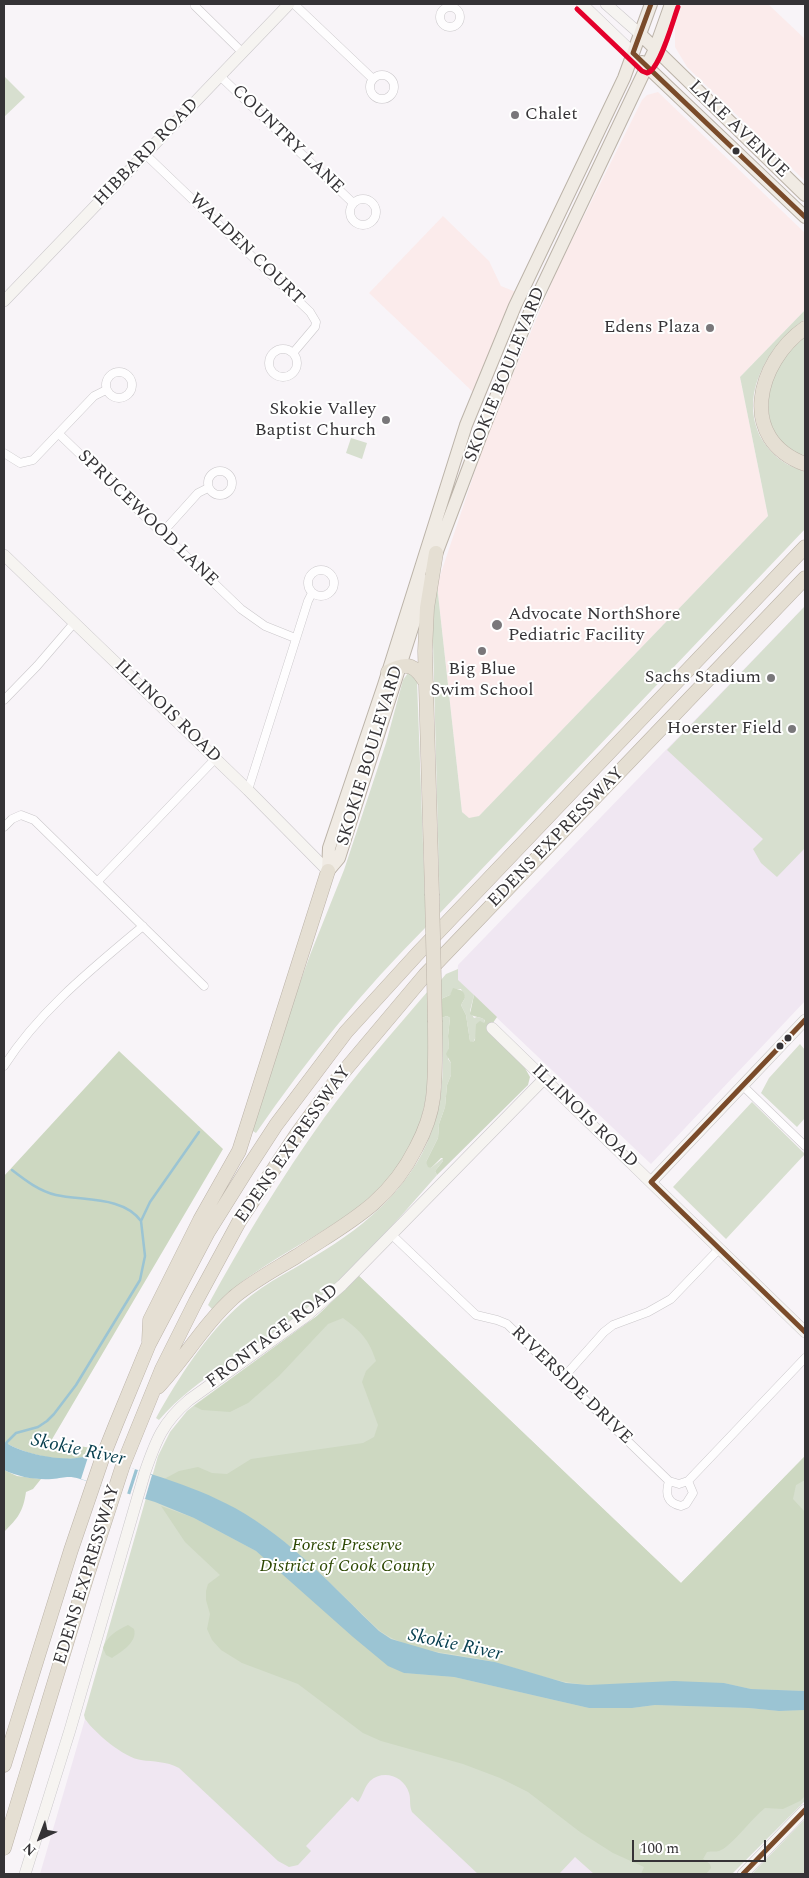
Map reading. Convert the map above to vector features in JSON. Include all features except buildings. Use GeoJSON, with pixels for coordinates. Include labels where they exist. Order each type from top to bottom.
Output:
{"type":"FeatureCollection","features":[{"type":"Feature","properties":{"kind":"highway"},"geometry":{"type":"LineString","coordinates":[[805,328],[788,343],[769,372],[764,386],[760,410],[763,423],[775,444],[786,454],[805,464]]}},
{"type":"Feature","properties":{"kind":"highway","name":"EDENS EXPRESSWAY"},"geometry":{"type":"LineString","coordinates":[[4,1765],[93,1483],[149,1344],[208,1232],[248,1168],[276,1126],[346,1032],[419,952],[805,547]]}},
{"type":"Feature","properties":{"kind":"highway"},"geometry":{"type":"LineString","coordinates":[[151,1395],[174,1370],[192,1344],[234,1298],[253,1282],[372,1206],[397,1181],[423,1136],[433,1101],[435,1081],[425,651],[427,608],[436,553]]}},
{"type":"Feature","properties":{"kind":"highway","name":"EDENS EXPRESSWAY"},"geometry":{"type":"LineString","coordinates":[[4,1848],[123,1465],[162,1368],[240,1220],[297,1134],[335,1082],[425,975],[805,578]]}},
{"type":"Feature","properties":{"kind":"highway"},"geometry":{"type":"LineString","coordinates":[[394,669],[411,666],[419,671],[427,686]]}},
{"type":"Feature","properties":{"kind":"highway"},"geometry":{"type":"LineString","coordinates":[[149,1344],[150,1320],[200,1220],[239,1151],[328,870]]}},
{"type":"Feature","properties":{"kind":"main road","name":"SKOKIE BOULEVARD"},"geometry":{"type":"LineString","coordinates":[[328,870],[339,858],[460,442],[486,373],[515,306],[624,78],[651,4]]}},
{"type":"Feature","properties":{"kind":"main road","name":"SKOKIE BOULEVARD"},"geometry":{"type":"LineString","coordinates":[[394,669],[436,553],[530,312],[655,49],[672,4]]}},
{"type":"Feature","properties":{"kind":"main road","name":"LAKE AVENUE"},"geometry":{"type":"LineString","coordinates":[[640,34],[805,195]]}},
{"type":"Feature","properties":{"kind":"main road","name":"LAKE AVENUE"},"geometry":{"type":"LineString","coordinates":[[632,53],[805,217]]}},
{"type":"Feature","properties":{"kind":"street","name":"HIBBARD ROAD"},"geometry":{"type":"LineString","coordinates":[[4,301],[289,4]]}},
{"type":"Feature","properties":{"kind":"street"},"geometry":{"type":"LineString","coordinates":[[294,4],[373,80]]}},
{"type":"Feature","properties":{"kind":"street"},"geometry":{"type":"LineString","coordinates":[[435,4],[442,10]]}},
{"type":"Feature","properties":{"kind":"street","name":"LAKE AVENUE"},"geometry":{"type":"LineString","coordinates":[[582,4],[632,53]]}},
{"type":"Feature","properties":{"kind":"street","name":"LAKE AVENUE"},"geometry":{"type":"LineString","coordinates":[[606,4],[640,34]]}},
{"type":"Feature","properties":{"kind":"street"},"geometry":{"type":"LineString","coordinates":[[195,6],[243,52]]}},
{"type":"Feature","properties":{"kind":"street","name":"COUNTRY LANE"},"geometry":{"type":"LineString","coordinates":[[220,76],[353,203]]}},
{"type":"Feature","properties":{"kind":"street","name":"WALDEN COURT"},"geometry":{"type":"LineString","coordinates":[[145,154],[310,312],[316,322],[315,327],[293,352]]}},
{"type":"Feature","properties":{"kind":"street"},"geometry":{"type":"LineString","coordinates":[[4,453],[20,463],[26,463],[38,456],[94,396],[106,390]]}},
{"type":"Feature","properties":{"kind":"street","name":"SPRUCEWOOD LANE"},"geometry":{"type":"LineString","coordinates":[[59,434],[241,609],[266,626],[296,638]]}},
{"type":"Feature","properties":{"kind":"street"},"geometry":{"type":"LineString","coordinates":[[162,532],[198,493],[208,488]]}},
{"type":"Feature","properties":{"kind":"street","name":"ILLINOIS ROAD"},"geometry":{"type":"LineString","coordinates":[[4,555],[248,790],[328,870]]}},
{"type":"Feature","properties":{"kind":"street"},"geometry":{"type":"LineString","coordinates":[[248,790],[312,593]]}},
{"type":"Feature","properties":{"kind":"street"},"geometry":{"type":"LineString","coordinates":[[4,700],[37,666],[74,623]]}},
{"type":"Feature","properties":{"kind":"street"},"geometry":{"type":"LineString","coordinates":[[98,881],[215,759]]}},
{"type":"Feature","properties":{"kind":"street"},"geometry":{"type":"LineString","coordinates":[[4,827],[21,815],[29,817],[98,881],[204,986]]}},
{"type":"Feature","properties":{"kind":"street"},"geometry":{"type":"LineString","coordinates":[[4,1066],[37,1023],[71,987],[143,926]]}},
{"type":"Feature","properties":{"kind":"street"},"geometry":{"type":"LineString","coordinates":[[651,1182],[805,1020]]}},
{"type":"Feature","properties":{"kind":"street","name":"ILLINOIS ROAD"},"geometry":{"type":"LineString","coordinates":[[492,1028],[805,1332]]}},
{"type":"Feature","properties":{"kind":"street","name":"FRONTAGE ROAD"},"geometry":{"type":"LineString","coordinates":[[25,1874],[70,1730],[137,1497],[156,1440],[176,1411],[305,1317],[342,1285],[544,1079]]}},
{"type":"Feature","properties":{"kind":"street"},"geometry":{"type":"LineString","coordinates":[[742,1085],[805,1146]]}},
{"type":"Feature","properties":{"kind":"street","name":"RIVERSIDE DRIVE"},"geometry":{"type":"LineString","coordinates":[[392,1235],[476,1315],[507,1324],[669,1481],[679,1484],[688,1481]]}},
{"type":"Feature","properties":{"kind":"street"},"geometry":{"type":"LineString","coordinates":[[563,1378],[609,1329],[624,1320],[648,1312],[671,1299],[719,1249]]}},
{"type":"Feature","properties":{"kind":"street"},"geometry":{"type":"LineString","coordinates":[[669,1481],[666,1494],[670,1501],[681,1506],[686,1504],[693,1493],[688,1481],[805,1358]]}},
{"type":"Feature","properties":{"kind":"street"},"geometry":{"type":"LineString","coordinates":[[743,1874],[805,1810]]}},
{"type":"Feature","properties":{"kind":"shaded area"},"geometry":{"type":"Polygon","coordinates":[[[682,4],[768,4],[805,39],[805,181],[687,67],[675,47],[675,25],[682,4]]]}},
{"type":"Feature","properties":{"kind":"shaded area","name":"Edens Plaza"},"geometry":{"type":"Polygon","coordinates":[[[658,92],[805,233],[805,310],[740,377],[768,516],[479,816],[469,819],[462,812],[437,585],[487,435],[558,268],[642,100],[647,95],[658,92]]]}},
{"type":"Feature","properties":{"kind":"shaded area"},"geometry":{"type":"Polygon","coordinates":[[[443,216],[489,261],[501,286],[516,292],[474,393],[369,293],[443,216]]]}},
{"type":"Feature","properties":{"kind":"shaded area"},"geometry":{"type":"Polygon","coordinates":[[[805,606],[805,1001],[651,1164],[457,980],[458,965],[805,606]]]}},
{"type":"Feature","properties":{"kind":"shaded area"},"geometry":{"type":"Polygon","coordinates":[[[85,1719],[87,1722],[384,1762],[500,1874],[40,1874],[85,1719]]]}},
{"type":"Feature","properties":{"kind":"shaded area"},"geometry":{"type":"Polygon","coordinates":[[[574,1851],[598,1874],[552,1874],[574,1851]]]}},
{"type":"Feature","properties":{"kind":"green space"},"geometry":{"type":"Polygon","coordinates":[[[4,76],[25,97],[4,117],[4,76]]]}},
{"type":"Feature","properties":{"kind":"green space"},"geometry":{"type":"Polygon","coordinates":[[[805,310],[805,319],[778,344],[768,359],[754,392],[753,410],[757,427],[769,449],[778,458],[805,471],[805,529],[440,913],[432,603],[437,585],[462,812],[469,818],[479,816],[768,516],[740,377],[805,310]]]}},
{"type":"Feature","properties":{"kind":"green space"},"geometry":{"type":"Polygon","coordinates":[[[805,335],[805,457],[790,449],[780,439],[774,430],[768,408],[771,385],[780,364],[805,335]]]}},
{"type":"Feature","properties":{"kind":"green space"},"geometry":{"type":"Polygon","coordinates":[[[351,438],[367,443],[362,459],[346,453],[351,438]]]}},
{"type":"Feature","properties":{"kind":"green space","name":"Sachs Stadium"},"geometry":{"type":"Polygon","coordinates":[[[805,606],[805,848],[777,877],[761,863],[753,849],[763,839],[667,750],[805,606]]]}},
{"type":"Feature","properties":{"kind":"green space"},"geometry":{"type":"Polygon","coordinates":[[[408,673],[411,673],[417,681],[426,927],[380,975],[336,1026],[295,1078],[256,1133],[251,1130],[291,1008],[344,870],[386,743],[403,680],[408,673]]]}},
{"type":"Feature","properties":{"kind":"green space"},"geometry":{"type":"Polygon","coordinates":[[[458,969],[458,980],[474,995],[470,1011],[474,1018],[485,1019],[484,1023],[476,1024],[477,1034],[473,1043],[470,1041],[466,1015],[461,1005],[465,998],[461,989],[455,989],[450,995],[441,999],[441,980],[446,974],[458,969]]]}},
{"type":"Feature","properties":{"kind":"green space"},"geometry":{"type":"Polygon","coordinates":[[[453,988],[464,993],[465,998],[461,1005],[466,1015],[470,1041],[473,1042],[475,1040],[476,1024],[480,1021],[484,1023],[485,1020],[470,1014],[474,995],[497,1017],[488,1030],[525,1068],[530,1077],[528,1085],[437,1175],[435,1171],[443,1161],[443,1158],[431,1168],[428,1167],[426,1162],[438,1138],[439,1124],[445,1107],[447,1085],[451,1075],[451,1063],[446,1054],[449,1048],[450,1018],[447,1016],[441,1018],[441,999],[450,995],[453,988]]]}},
{"type":"Feature","properties":{"kind":"green space"},"geometry":{"type":"Polygon","coordinates":[[[428,991],[429,1053],[427,1090],[418,1128],[403,1159],[383,1185],[359,1206],[243,1281],[212,1309],[208,1305],[235,1257],[308,1141],[374,1054],[428,991]]]}},
{"type":"Feature","properties":{"kind":"green space"},"geometry":{"type":"Polygon","coordinates":[[[447,1016],[450,1018],[448,1059],[451,1063],[451,1075],[447,1085],[445,1107],[439,1124],[438,1138],[426,1162],[431,1168],[443,1158],[443,1161],[435,1171],[437,1175],[353,1267],[317,1300],[281,1328],[190,1390],[159,1420],[156,1418],[194,1357],[229,1315],[262,1288],[325,1250],[363,1223],[381,1207],[411,1173],[432,1132],[438,1109],[443,1075],[441,1018],[447,1016]]]}},
{"type":"Feature","properties":{"kind":"green space"},"geometry":{"type":"Polygon","coordinates":[[[800,1044],[805,1050],[805,1118],[797,1127],[761,1093],[769,1078],[800,1044]]]}},
{"type":"Feature","properties":{"kind":"green space"},"geometry":{"type":"Polygon","coordinates":[[[119,1051],[223,1149],[51,1441],[91,1448],[88,1455],[70,1459],[45,1457],[21,1450],[4,1441],[4,1176],[119,1051]]]}},
{"type":"Feature","properties":{"kind":"green space"},"geometry":{"type":"Polygon","coordinates":[[[752,1102],[805,1154],[726,1239],[673,1187],[752,1102]]]}},
{"type":"Feature","properties":{"kind":"green space","name":"Forest Preserve District of Cook County"},"geometry":{"type":"Polygon","coordinates":[[[359,1276],[681,1583],[805,1456],[805,1801],[732,1874],[594,1874],[575,1857],[559,1874],[478,1874],[412,1812],[409,1793],[403,1782],[387,1775],[375,1777],[370,1781],[358,1802],[352,1797],[306,1846],[311,1851],[298,1865],[289,1867],[278,1861],[179,1768],[165,1763],[141,1760],[126,1755],[95,1731],[85,1719],[84,1715],[158,1456],[170,1432],[187,1411],[317,1316],[359,1276]]]}},
{"type":"Feature","properties":{"kind":"green space"},"geometry":{"type":"Polygon","coordinates":[[[359,1276],[681,1583],[805,1456],[805,1480],[796,1485],[793,1499],[805,1512],[805,1691],[751,1689],[724,1683],[575,1684],[494,1662],[406,1644],[380,1631],[293,1549],[254,1520],[217,1500],[164,1479],[179,1471],[198,1467],[212,1473],[227,1474],[251,1459],[363,1443],[374,1437],[378,1425],[362,1382],[366,1371],[376,1361],[364,1336],[343,1318],[328,1324],[279,1376],[248,1403],[230,1412],[202,1410],[194,1406],[317,1316],[359,1276]]]}},
{"type":"Feature","properties":{"kind":"green space"},"geometry":{"type":"Polygon","coordinates":[[[4,1470],[17,1476],[41,1479],[33,1489],[26,1492],[19,1514],[4,1532],[4,1470]]]}},
{"type":"Feature","properties":{"kind":"green space"},"geometry":{"type":"Polygon","coordinates":[[[161,1506],[194,1518],[256,1551],[404,1673],[454,1677],[589,1708],[632,1708],[655,1705],[749,1708],[779,1711],[805,1710],[805,1796],[800,1801],[783,1809],[765,1808],[724,1849],[707,1852],[703,1859],[710,1864],[711,1868],[706,1874],[641,1874],[644,1867],[613,1853],[580,1832],[528,1792],[500,1778],[463,1764],[381,1741],[363,1733],[298,1684],[242,1663],[221,1650],[212,1640],[207,1629],[210,1614],[206,1600],[208,1584],[220,1575],[185,1542],[161,1506]]]}},
{"type":"Feature","properties":{"kind":"green space"},"geometry":{"type":"Polygon","coordinates":[[[128,1625],[134,1629],[134,1638],[124,1650],[112,1658],[106,1655],[103,1648],[109,1637],[128,1625]]]}},
{"type":"Feature","properties":{"kind":"green space"},"geometry":{"type":"Polygon","coordinates":[[[805,1819],[805,1874],[752,1874],[805,1819]]]}},
{"type":"Feature","properties":{"kind":"water"},"geometry":{"type":"Polygon","coordinates":[[[4,1441],[21,1450],[45,1456],[80,1458],[88,1455],[181,1484],[235,1508],[275,1534],[293,1549],[379,1631],[391,1639],[439,1653],[495,1662],[566,1683],[588,1685],[674,1681],[724,1683],[751,1689],[805,1691],[805,1710],[779,1711],[749,1708],[655,1705],[632,1708],[589,1708],[454,1677],[404,1673],[388,1666],[256,1551],[194,1518],[155,1502],[76,1478],[33,1478],[4,1470],[4,1441]]]}},
{"type":"Feature","properties":{"kind":"pier"},"geometry":{"type":"Polygon","coordinates":[[[89,1454],[135,1469],[127,1494],[81,1479],[89,1454]]]}},
{"type":"Feature","properties":{"kind":"pier"},"geometry":{"type":"Polygon","coordinates":[[[138,1470],[152,1475],[145,1499],[130,1495],[138,1470]]]}},
{"type":"Feature","properties":{"kind":"waterway","name":"Skokie River"},"geometry":{"type":"LineString","coordinates":[[4,1451],[7,1442],[16,1433],[38,1427],[47,1421],[76,1385],[140,1280],[145,1256],[141,1221],[150,1202],[199,1132]]}},
{"type":"Feature","properties":{"kind":"waterway"},"geometry":{"type":"LineString","coordinates":[[12,1170],[32,1185],[44,1191],[67,1197],[113,1203],[124,1207],[141,1221]]}},
{"type":"Feature","properties":{"kind":"transit line"},"geometry":{"type":"LineString","coordinates":[[651,4],[633,53],[805,217]]}},
{"type":"Feature","properties":{"kind":"transit line"},"geometry":{"type":"LineString","coordinates":[[577,9],[642,71],[647,73],[657,63],[678,7]]}},
{"type":"Feature","properties":{"kind":"transit line"},"geometry":{"type":"LineString","coordinates":[[651,1182],[805,1020]]}},
{"type":"Feature","properties":{"kind":"transit line"},"geometry":{"type":"LineString","coordinates":[[651,1182],[805,1332]]}},
{"type":"Feature","properties":{"kind":"transit line"},"geometry":{"type":"LineString","coordinates":[[743,1874],[805,1810]]}},
{"type":"Feature","properties":{"kind":"place","name":"Chalet"},"geometry":{"type":"Point","coordinates":[515,115]}},
{"type":"Feature","properties":{"kind":"place","name":"Edens Plaza"},"geometry":{"type":"Point","coordinates":[710,328]}},
{"type":"Feature","properties":{"kind":"place","name":"Skokie Valley Baptist Church"},"geometry":{"type":"Point","coordinates":[386,420]}},
{"type":"Feature","properties":{"kind":"place","name":"Advocate NorthShore Pediatric Facility"},"geometry":{"type":"Point","coordinates":[497,625]}},
{"type":"Feature","properties":{"kind":"place","name":"Big Blue Swim School"},"geometry":{"type":"Point","coordinates":[482,651]}},
{"type":"Feature","properties":{"kind":"place","name":"Sachs Stadium"},"geometry":{"type":"Point","coordinates":[771,678]}},
{"type":"Feature","properties":{"kind":"place","name":"Hoerster Field"},"geometry":{"type":"Point","coordinates":[792,729]}}]}
